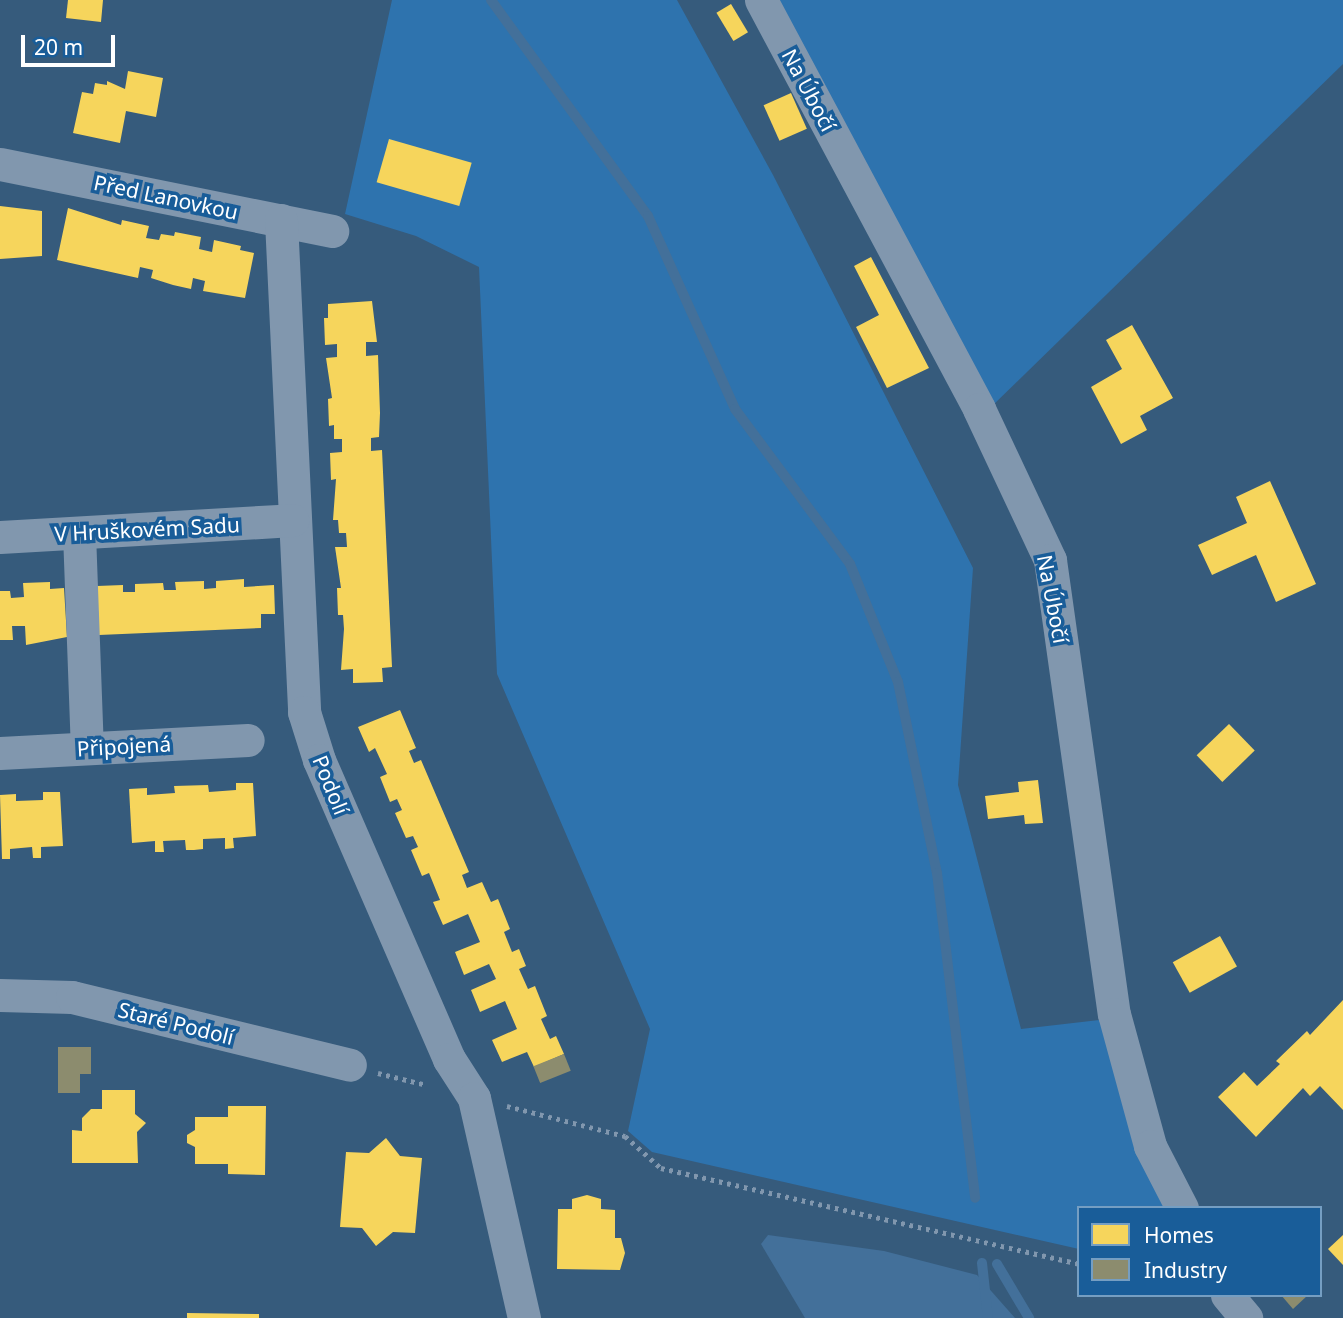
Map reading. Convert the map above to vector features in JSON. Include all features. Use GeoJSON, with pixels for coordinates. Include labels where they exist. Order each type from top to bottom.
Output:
{"type":"FeatureCollection","features":[{"type":"Feature","properties":{"kind":"street","name":"Na Úbočí"},"geometry":{"type":"LineString","coordinates":[[761,0],[979,409],[1050,560],[1114,1014],[1150,1146],[1181,1206]]}},
{"type":"Feature","properties":{"kind":"street","name":"Před Lanovkou"},"geometry":{"type":"LineString","coordinates":[[0,164],[332,231]]}},
{"type":"Feature","properties":{"kind":"street","name":"Podolí"},"geometry":{"type":"LineString","coordinates":[[281,220],[293,520],[307,724],[449,1059],[474,1098],[524,1318]]}},
{"type":"Feature","properties":{"kind":"street","name":"V Hruškovém Sadu"},"geometry":{"type":"LineString","coordinates":[[0,537],[293,520]]}},
{"type":"Feature","properties":{"kind":"street"},"geometry":{"type":"LineString","coordinates":[[79,533],[87,748]]}},
{"type":"Feature","properties":{"kind":"street","name":"Připojená"},"geometry":{"type":"LineString","coordinates":[[0,753],[248,740]]}},
{"type":"Feature","properties":{"kind":"street","name":"Staré Podolí"},"geometry":{"type":"LineString","coordinates":[[0,995],[72,997],[350,1065]]}},
{"type":"Feature","properties":{"kind":"street"},"geometry":{"type":"LineString","coordinates":[[1229,1297],[1246,1318]]}},
{"type":"Feature","properties":{"kind":"path"},"geometry":{"type":"LineString","coordinates":[[350,1065],[625,1136],[661,1168],[1077,1264]]}},
{"type":"Feature","properties":{"kind":"shaded area"},"geometry":{"type":"Polygon","coordinates":[[[392,0],[677,0],[773,175],[973,568],[958,785],[1021,1029],[1108,1019],[1165,1206],[1077,1206],[1077,1249],[652,1152],[628,1131],[650,1029],[497,674],[479,267],[416,236],[345,214],[392,0]]]}},
{"type":"Feature","properties":{"kind":"shaded area"},"geometry":{"type":"Polygon","coordinates":[[[769,0],[1343,0],[1343,64],[990,408],[769,0]]]}},
{"type":"Feature","properties":{"kind":"shaded area"},"geometry":{"type":"Polygon","coordinates":[[[768,1235],[884,1251],[977,1275],[1015,1318],[805,1318],[761,1244],[768,1235]]]}},
{"type":"Feature","properties":{"kind":"building: Homes"},"geometry":{"type":"Polygon","coordinates":[[[68,0],[103,0],[101,22],[66,18],[68,0]]]}},
{"type":"Feature","properties":{"kind":"building: Homes"},"geometry":{"type":"Polygon","coordinates":[[[731,4],[748,32],[733,41],[716,13],[731,4]]]}},
{"type":"Feature","properties":{"kind":"building: Homes"},"geometry":{"type":"Polygon","coordinates":[[[128,71],[163,78],[156,117],[126,111],[120,143],[73,133],[82,92],[93,94],[95,83],[107,85],[107,81],[125,89],[128,71]]]}},
{"type":"Feature","properties":{"kind":"building: Homes"},"geometry":{"type":"Polygon","coordinates":[[[791,93],[807,129],[779,141],[764,105],[791,93]]]}},
{"type":"Feature","properties":{"kind":"building: Homes"},"geometry":{"type":"Polygon","coordinates":[[[389,139],[472,163],[459,206],[377,182],[389,139]]]}},
{"type":"Feature","properties":{"kind":"building: Homes"},"geometry":{"type":"Polygon","coordinates":[[[0,206],[42,211],[42,256],[0,259],[0,206]]]}},
{"type":"Feature","properties":{"kind":"building: Homes"},"geometry":{"type":"Polygon","coordinates":[[[68,208],[121,225],[122,220],[149,226],[146,238],[159,240],[161,234],[174,236],[175,232],[201,237],[199,249],[212,252],[214,240],[241,246],[240,250],[254,253],[245,298],[203,291],[205,281],[193,278],[191,289],[173,285],[151,278],[153,270],[140,267],[138,278],[57,260],[68,208]]]}},
{"type":"Feature","properties":{"kind":"building: Homes"},"geometry":{"type":"Polygon","coordinates":[[[871,257],[929,368],[887,388],[856,327],[879,315],[854,266],[871,257]]]}},
{"type":"Feature","properties":{"kind":"building: Homes"},"geometry":{"type":"Polygon","coordinates":[[[372,301],[377,342],[366,342],[366,356],[378,355],[380,413],[379,437],[371,438],[371,451],[382,450],[392,667],[382,668],[383,682],[353,683],[353,669],[341,670],[344,629],[343,615],[338,615],[337,588],[341,588],[335,547],[347,547],[346,533],[339,533],[338,520],[333,520],[336,479],[331,480],[330,453],[342,452],[342,439],[334,439],[334,425],[329,426],[328,399],[332,398],[326,358],[337,357],[337,344],[325,345],[324,318],[328,318],[328,304],[372,301]]]}},
{"type":"Feature","properties":{"kind":"building: Homes"},"geometry":{"type":"Polygon","coordinates":[[[1132,325],[1173,398],[1140,416],[1147,430],[1121,444],[1091,387],[1122,369],[1106,340],[1132,325]]]}},
{"type":"Feature","properties":{"kind":"building: Homes"},"geometry":{"type":"Polygon","coordinates":[[[1270,481],[1316,584],[1276,602],[1256,555],[1212,575],[1198,545],[1247,523],[1236,497],[1270,481]]]}},
{"type":"Feature","properties":{"kind":"building: Homes"},"geometry":{"type":"Polygon","coordinates":[[[244,579],[244,587],[274,585],[275,614],[261,614],[261,628],[99,635],[97,586],[123,585],[123,592],[135,592],[135,584],[163,583],[164,590],[176,590],[175,582],[204,581],[204,589],[216,588],[216,581],[244,579]]]}},
{"type":"Feature","properties":{"kind":"building: Homes"},"geometry":{"type":"Polygon","coordinates":[[[50,582],[50,589],[64,588],[67,637],[26,645],[25,626],[12,626],[13,640],[0,640],[0,591],[10,591],[11,598],[24,597],[23,583],[50,582]]]}},
{"type":"Feature","properties":{"kind":"building: Homes"},"geometry":{"type":"Polygon","coordinates":[[[400,710],[416,748],[409,751],[414,763],[421,760],[469,872],[462,875],[467,888],[482,882],[491,902],[498,899],[510,929],[504,932],[512,952],[519,949],[526,966],[519,969],[528,989],[535,986],[547,1016],[541,1019],[550,1039],[556,1036],[564,1054],[534,1067],[527,1052],[502,1062],[492,1040],[517,1029],[505,1001],[480,1012],[471,990],[496,979],[489,964],[464,975],[455,952],[480,942],[468,914],[443,925],[433,902],[440,900],[429,873],[422,876],[411,850],[418,847],[413,836],[406,838],[395,813],[402,810],[397,799],[390,802],[380,777],[387,774],[375,748],[369,752],[358,727],[400,710]]]}},
{"type":"Feature","properties":{"kind":"building: Homes"},"geometry":{"type":"Polygon","coordinates":[[[1229,724],[1255,751],[1222,782],[1197,755],[1229,724]]]}},
{"type":"Feature","properties":{"kind":"building: Homes"},"geometry":{"type":"Polygon","coordinates":[[[1038,780],[1043,823],[1025,824],[1024,815],[988,819],[985,796],[1019,792],[1018,782],[1038,780]]]}},
{"type":"Feature","properties":{"kind":"building: Homes"},"geometry":{"type":"Polygon","coordinates":[[[236,783],[253,783],[256,836],[233,838],[234,848],[225,849],[225,838],[203,839],[203,849],[194,850],[186,850],[185,840],[163,841],[164,852],[155,852],[155,841],[132,843],[129,789],[147,788],[147,795],[175,793],[174,786],[208,785],[209,792],[236,790],[236,783]]]}},
{"type":"Feature","properties":{"kind":"building: Homes"},"geometry":{"type":"Polygon","coordinates":[[[43,792],[60,792],[63,846],[41,847],[41,858],[33,858],[32,847],[10,849],[10,859],[2,859],[0,795],[16,794],[16,801],[43,800],[43,792]]]}},
{"type":"Feature","properties":{"kind":"building: Homes"},"geometry":{"type":"Polygon","coordinates":[[[1220,936],[1237,967],[1190,993],[1173,962],[1220,936]]]}},
{"type":"Feature","properties":{"kind":"building: Homes"},"geometry":{"type":"Polygon","coordinates":[[[1343,1000],[1343,1110],[1320,1086],[1310,1096],[1303,1088],[1256,1137],[1218,1097],[1244,1072],[1257,1086],[1280,1064],[1276,1061],[1307,1031],[1310,1035],[1343,1000]]]}},
{"type":"Feature","properties":{"kind":"building: Homes"},"geometry":{"type":"Polygon","coordinates":[[[102,1090],[135,1090],[135,1114],[146,1123],[137,1132],[138,1163],[72,1163],[72,1130],[82,1131],[82,1118],[91,1109],[102,1109],[102,1090]]]}},
{"type":"Feature","properties":{"kind":"building: Homes"},"geometry":{"type":"Polygon","coordinates":[[[228,1106],[266,1106],[265,1175],[228,1174],[228,1164],[195,1164],[195,1147],[187,1143],[187,1135],[195,1130],[195,1117],[228,1117],[228,1106]]]}},
{"type":"Feature","properties":{"kind":"building: Homes"},"geometry":{"type":"Polygon","coordinates":[[[386,1138],[400,1156],[422,1158],[415,1233],[393,1232],[376,1246],[362,1228],[340,1227],[346,1152],[369,1153],[386,1138]]]}},
{"type":"Feature","properties":{"kind":"building: Homes"},"geometry":{"type":"Polygon","coordinates":[[[587,1195],[601,1199],[601,1209],[615,1210],[615,1238],[621,1238],[625,1253],[620,1270],[557,1269],[558,1209],[572,1209],[572,1199],[587,1195]]]}},
{"type":"Feature","properties":{"kind":"building: Homes"},"geometry":{"type":"Polygon","coordinates":[[[1343,1235],[1343,1265],[1328,1249],[1343,1235]]]}},
{"type":"Feature","properties":{"kind":"building: Homes"},"geometry":{"type":"Polygon","coordinates":[[[187,1313],[259,1314],[259,1318],[187,1318],[187,1313]]]}},
{"type":"Feature","properties":{"kind":"building: Industry"},"geometry":{"type":"Polygon","coordinates":[[[58,1047],[91,1047],[91,1074],[80,1074],[80,1093],[58,1093],[58,1047]]]}},
{"type":"Feature","properties":{"kind":"building: Industry"},"geometry":{"type":"Polygon","coordinates":[[[564,1054],[571,1071],[540,1083],[533,1066],[564,1054]]]}},
{"type":"Feature","properties":{"kind":"building: Industry"},"geometry":{"type":"Polygon","coordinates":[[[1283,1297],[1306,1297],[1293,1309],[1283,1297]]]}},
{"type":"Feature","properties":{"kind":"waterway"},"geometry":{"type":"LineString","coordinates":[[491,0],[648,216],[735,409],[850,564],[898,682],[937,873],[975,1198]]}},
{"type":"Feature","properties":{"kind":"waterway"},"geometry":{"type":"LineString","coordinates":[[982,1263],[988,1318]]}},
{"type":"Feature","properties":{"kind":"waterway"},"geometry":{"type":"LineString","coordinates":[[997,1264],[1029,1318]]}}]}
